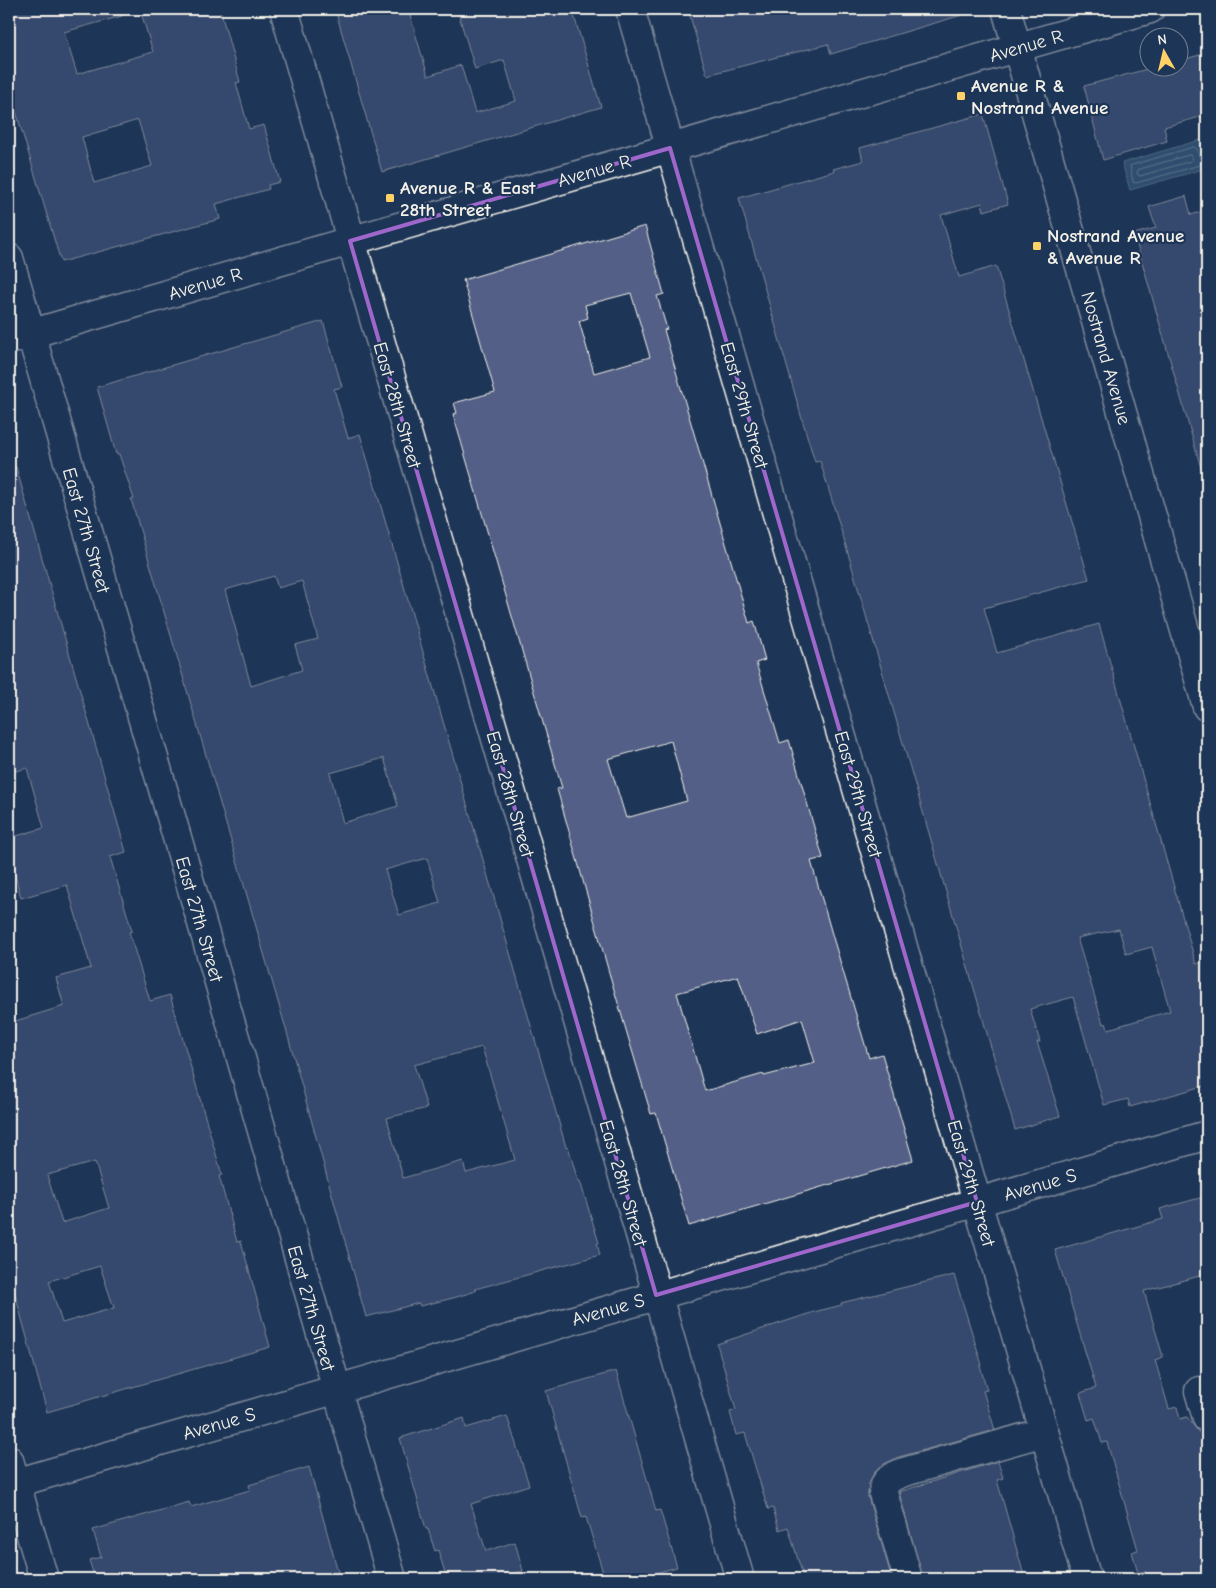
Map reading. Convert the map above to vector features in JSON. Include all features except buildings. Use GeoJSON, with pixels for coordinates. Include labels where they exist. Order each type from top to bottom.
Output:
{"type":"FeatureCollection","features":[{"type":"Feature","properties":{"kind":"street","name":"East 28th Street"},"geometry":{"type":"LineString","coordinates":[[284,9],[740,1579]]}},
{"type":"Feature","properties":{"kind":"street","name":"East 29th Street"},"geometry":{"type":"LineString","coordinates":[[630,9],[1087,1579]]}},
{"type":"Feature","properties":{"kind":"street","name":"Nostrand Avenue"},"geometry":{"type":"LineString","coordinates":[[1006,9],[1207,707]]}},
{"type":"Feature","properties":{"kind":"street","name":"Avenue R"},"geometry":{"type":"LineString","coordinates":[[20,337],[1150,9]]}},
{"type":"Feature","properties":{"kind":"street","name":"East 27th Street"},"geometry":{"type":"LineString","coordinates":[[9,258],[20,337],[392,1579]]}},
{"type":"Feature","properties":{"kind":"street","name":"Avenue S"},"geometry":{"type":"LineString","coordinates":[[11,1476],[336,1388],[1207,1135]]}},
{"type":"Feature","properties":{"kind":"street"},"geometry":{"type":"LineString","coordinates":[[1199,1391],[1207,1418]]}},
{"type":"Feature","properties":{"kind":"street"},"geometry":{"type":"LineString","coordinates":[[908,1579],[883,1493],[883,1487],[887,1481],[904,1472],[1044,1432]]}},
{"type":"Feature","properties":{"kind":"street"},"geometry":{"type":"LineString","coordinates":[[11,1476],[44,1579]]}},
{"type":"Feature","properties":{"kind":"highlighted area"},"geometry":{"type":"Polygon","coordinates":[[[670,148],[977,1202],[656,1295],[350,241],[670,148]]]}},
{"type":"Feature","properties":{"kind":"water"},"geometry":{"type":"Polygon","coordinates":[[[1200,140],[1207,168],[1130,190],[1122,163],[1200,140]]]}},
{"type":"Feature","properties":{"kind":"place","name":"Avenue R & Nostrand Avenue"},"geometry":{"type":"Point","coordinates":[961,96]}},
{"type":"Feature","properties":{"kind":"place","name":"Avenue R & East 28th Street"},"geometry":{"type":"Point","coordinates":[390,198]}},
{"type":"Feature","properties":{"kind":"place","name":"Nostrand Avenue & Avenue R"},"geometry":{"type":"Point","coordinates":[1037,246]}}]}
